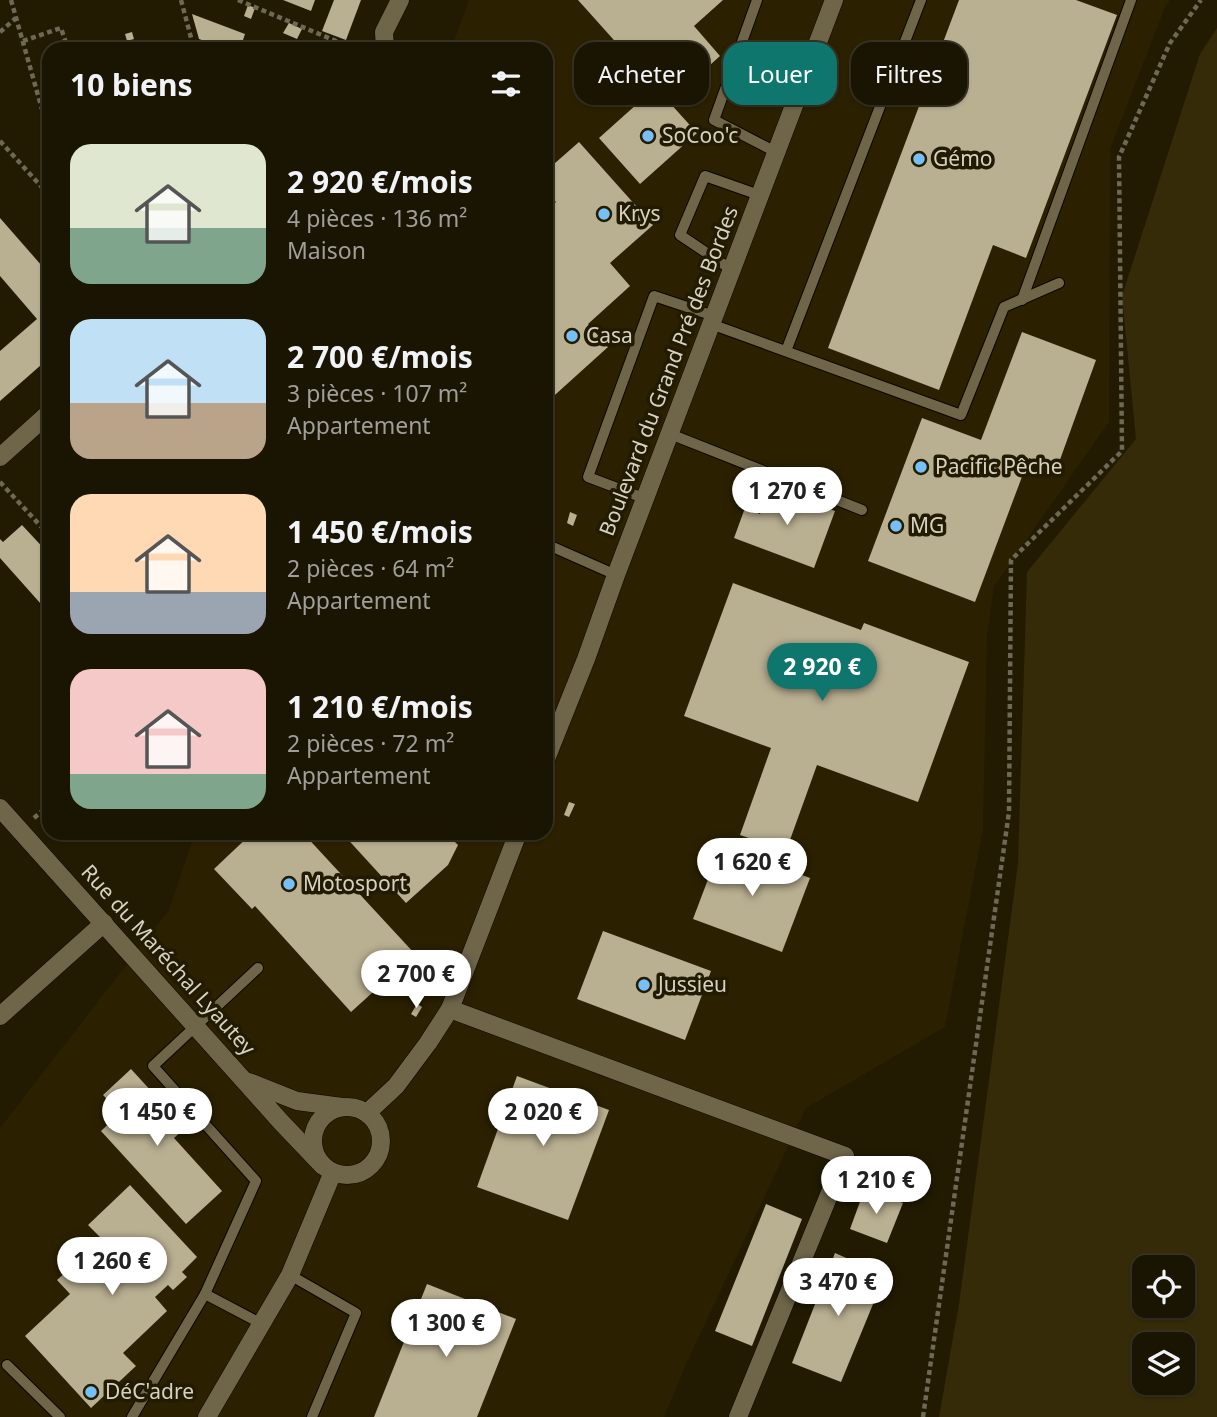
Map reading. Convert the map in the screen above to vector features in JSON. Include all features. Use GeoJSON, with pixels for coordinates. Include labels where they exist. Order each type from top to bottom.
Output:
{"type":"FeatureCollection","features":[{"type":"Feature","properties":{"kind":"main road"},"geometry":{"type":"LineString","coordinates":[[385,42],[384,32],[400,0]]}},
{"type":"Feature","properties":{"kind":"main road","name":"Boulevard du Grand Pré des Bordes"},"geometry":{"type":"LineString","coordinates":[[553,742],[834,0]]}},
{"type":"Feature","properties":{"kind":"main road"},"geometry":{"type":"LineString","coordinates":[[0,457],[42,419]]}},
{"type":"Feature","properties":{"kind":"main road","name":"Rue du Maréchal Lyautey"},"geometry":{"type":"LineString","coordinates":[[0,808],[281,1122],[328,1169]]}},
{"type":"Feature","properties":{"kind":"main road"},"geometry":{"type":"LineString","coordinates":[[367,1113],[396,1086],[429,1043],[450,1009],[515,840]]}},
{"type":"Feature","properties":{"kind":"main road"},"geometry":{"type":"LineString","coordinates":[[0,1016],[104,923]]}},
{"type":"Feature","properties":{"kind":"main road"},"geometry":{"type":"LineString","coordinates":[[450,1009],[845,1156],[738,1417]]}},
{"type":"Feature","properties":{"kind":"main road","name":"Rue du Maréchal Lyautey"},"geometry":{"type":"LineString","coordinates":[[245,1080],[297,1101],[342,1107]]}},
{"type":"Feature","properties":{"kind":"main road"},"geometry":{"type":"LineString","coordinates":[[342,1107],[351,1107],[367,1113],[380,1131],[382,1143],[374,1163],[355,1175],[343,1175],[328,1169],[316,1157],[313,1146],[313,1135],[323,1116],[342,1107]]}},
{"type":"Feature","properties":{"kind":"main road"},"geometry":{"type":"LineString","coordinates":[[207,1417],[290,1275],[328,1169]]}},
{"type":"Feature","properties":{"kind":"lane"},"geometry":{"type":"LineString","coordinates":[[758,0],[714,120],[776,152]]}},
{"type":"Feature","properties":{"kind":"lane"},"geometry":{"type":"LineString","coordinates":[[786,351],[921,0]]}},
{"type":"Feature","properties":{"kind":"lane"},"geometry":{"type":"LineString","coordinates":[[1022,300],[1131,0]]}},
{"type":"Feature","properties":{"kind":"lane"},"geometry":{"type":"LineString","coordinates":[[732,270],[680,236],[705,176],[760,195]]}},
{"type":"Feature","properties":{"kind":"lane"},"geometry":{"type":"LineString","coordinates":[[646,499],[588,477],[654,296],[786,351],[961,415],[1004,307],[1059,283]]}},
{"type":"Feature","properties":{"kind":"lane"},"geometry":{"type":"LineString","coordinates":[[670,434],[862,510]]}},
{"type":"Feature","properties":{"kind":"lane"},"geometry":{"type":"LineString","coordinates":[[553,547],[616,575]]}},
{"type":"Feature","properties":{"kind":"lane"},"geometry":{"type":"LineString","coordinates":[[132,1417],[205,1294],[256,1181],[153,1066],[258,968]]}},
{"type":"Feature","properties":{"kind":"lane"},"geometry":{"type":"LineString","coordinates":[[290,1275],[356,1313],[312,1417]]}},
{"type":"Feature","properties":{"kind":"lane"},"geometry":{"type":"LineString","coordinates":[[205,1294],[262,1324]]}},
{"type":"Feature","properties":{"kind":"lane"},"geometry":{"type":"LineString","coordinates":[[7,1365],[60,1417]]}},
{"type":"Feature","properties":{"kind":"path"},"geometry":{"type":"LineString","coordinates":[[11,0],[42,109]]}},
{"type":"Feature","properties":{"kind":"path"},"geometry":{"type":"LineString","coordinates":[[181,0],[192,42]]}},
{"type":"Feature","properties":{"kind":"path"},"geometry":{"type":"LineString","coordinates":[[238,0],[338,42]]}},
{"type":"Feature","properties":{"kind":"path"},"geometry":{"type":"LineString","coordinates":[[923,1417],[1009,812],[1011,560],[1122,451],[1119,157],[1170,43],[1201,0]]}},
{"type":"Feature","properties":{"kind":"path"},"geometry":{"type":"LineString","coordinates":[[0,32],[16,18]]}},
{"type":"Feature","properties":{"kind":"path"},"geometry":{"type":"LineString","coordinates":[[23,41],[61,28],[66,42]]}},
{"type":"Feature","properties":{"kind":"path"},"geometry":{"type":"LineString","coordinates":[[0,141],[42,187]]}},
{"type":"Feature","properties":{"kind":"path"},"geometry":{"type":"LineString","coordinates":[[0,482],[42,527]]}},
{"type":"Feature","properties":{"kind":"shaded area"},"geometry":{"type":"Polygon","coordinates":[[[469,0],[1170,0],[1110,149],[1109,422],[994,586],[987,636],[983,829],[945,1027],[806,1108],[664,1417],[0,1417],[0,1128],[169,910],[193,840],[553,840],[553,42],[454,42],[469,0]]]}},
{"type":"Feature","properties":{"kind":"shaded area"},"geometry":{"type":"Polygon","coordinates":[[[1217,28],[1217,1417],[939,1417],[959,1304],[1018,864],[1027,572],[1136,439],[1122,296],[1200,54],[1217,28]]]}},
{"type":"Feature","properties":{"kind":"building"},"geometry":{"type":"Polygon","coordinates":[[[283,0],[315,0],[311,11],[283,0]]]}},
{"type":"Feature","properties":{"kind":"building"},"geometry":{"type":"Polygon","coordinates":[[[334,0],[361,0],[346,40],[322,31],[334,0]]]}},
{"type":"Feature","properties":{"kind":"building"},"geometry":{"type":"Polygon","coordinates":[[[578,0],[723,0],[694,26],[708,42],[616,42],[578,0]]]}},
{"type":"Feature","properties":{"kind":"building"},"geometry":{"type":"Polygon","coordinates":[[[959,0],[1076,0],[1117,15],[1026,258],[993,245],[939,390],[828,348],[919,105],[967,105],[967,42],[943,42],[959,0]]]}},
{"type":"Feature","properties":{"kind":"building"},"geometry":{"type":"Polygon","coordinates":[[[248,5],[255,8],[251,19],[244,16],[248,5]]]}},
{"type":"Feature","properties":{"kind":"building"},"geometry":{"type":"Polygon","coordinates":[[[192,14],[245,34],[242,42],[207,42],[199,39],[192,14]]]}},
{"type":"Feature","properties":{"kind":"building"},"geometry":{"type":"Polygon","coordinates":[[[289,23],[302,29],[297,39],[283,33],[289,23]]]}},
{"type":"Feature","properties":{"kind":"building"},"geometry":{"type":"Polygon","coordinates":[[[132,32],[134,39],[127,41],[125,34],[132,32]]]}},
{"type":"Feature","properties":{"kind":"building"},"geometry":{"type":"Polygon","coordinates":[[[709,43],[720,56],[709,66],[709,43]]]}},
{"type":"Feature","properties":{"kind":"building"},"geometry":{"type":"Polygon","coordinates":[[[636,105],[672,105],[697,133],[640,184],[599,138],[636,105]]]}},
{"type":"Feature","properties":{"kind":"building"},"geometry":{"type":"Polygon","coordinates":[[[579,142],[653,225],[610,263],[630,286],[588,324],[608,347],[553,397],[553,205],[556,202],[553,199],[553,165],[579,142]]]}},
{"type":"Feature","properties":{"kind":"building"},"geometry":{"type":"Polygon","coordinates":[[[0,218],[42,266],[42,364],[0,401],[0,351],[37,319],[0,276],[0,218]]]}},
{"type":"Feature","properties":{"kind":"building"},"geometry":{"type":"Polygon","coordinates":[[[1022,332],[1096,360],[1057,468],[1029,458],[975,602],[868,561],[922,418],[981,440],[1022,332]]]}},
{"type":"Feature","properties":{"kind":"building"},"geometry":{"type":"Polygon","coordinates":[[[770,487],[835,511],[814,568],[734,538],[745,508],[760,514],[770,487]]]}},
{"type":"Feature","properties":{"kind":"building"},"geometry":{"type":"Polygon","coordinates":[[[570,512],[577,515],[573,526],[567,523],[570,512]]]}},
{"type":"Feature","properties":{"kind":"building"},"geometry":{"type":"Polygon","coordinates":[[[22,525],[42,546],[42,605],[0,558],[0,539],[3,542],[22,525]]]}},
{"type":"Feature","properties":{"kind":"building"},"geometry":{"type":"Polygon","coordinates":[[[733,583],[861,630],[864,623],[969,662],[918,802],[817,765],[786,851],[740,835],[771,748],[684,716],[733,583]]]}},
{"type":"Feature","properties":{"kind":"building"},"geometry":{"type":"Polygon","coordinates":[[[569,802],[575,804],[569,817],[564,815],[569,802]]]}},
{"type":"Feature","properties":{"kind":"building","name":"Motosport"},"geometry":{"type":"Polygon","coordinates":[[[245,840],[309,840],[415,954],[351,1012],[255,906],[252,909],[214,869],[245,840]]]}},
{"type":"Feature","properties":{"kind":"building"},"geometry":{"type":"Polygon","coordinates":[[[348,840],[453,840],[458,845],[448,865],[406,903],[348,840]]]}},
{"type":"Feature","properties":{"kind":"building"},"geometry":{"type":"Polygon","coordinates":[[[721,845],[810,878],[782,952],[693,919],[721,845]]]}},
{"type":"Feature","properties":{"kind":"building","name":"Jussieu"},"geometry":{"type":"Polygon","coordinates":[[[603,931],[711,971],[685,1040],[577,999],[603,931]]]}},
{"type":"Feature","properties":{"kind":"building"},"geometry":{"type":"Polygon","coordinates":[[[417,1004],[422,1007],[416,1017],[411,1014],[417,1004]]]}},
{"type":"Feature","properties":{"kind":"building"},"geometry":{"type":"Polygon","coordinates":[[[131,1069],[185,1128],[174,1138],[222,1191],[186,1224],[101,1131],[120,1113],[103,1095],[131,1069]]]}},
{"type":"Feature","properties":{"kind":"building"},"geometry":{"type":"Polygon","coordinates":[[[517,1076],[609,1110],[568,1220],[477,1187],[517,1076]]]}},
{"type":"Feature","properties":{"kind":"building"},"geometry":{"type":"Polygon","coordinates":[[[130,1185],[197,1257],[182,1272],[187,1277],[173,1290],[168,1285],[155,1297],[167,1311],[123,1353],[136,1366],[91,1408],[25,1336],[70,1294],[57,1280],[102,1239],[88,1225],[130,1185]]]}},
{"type":"Feature","properties":{"kind":"building"},"geometry":{"type":"Polygon","coordinates":[[[865,1188],[903,1203],[887,1243],[850,1229],[865,1188]]]}},
{"type":"Feature","properties":{"kind":"building"},"geometry":{"type":"Polygon","coordinates":[[[766,1204],[802,1219],[752,1346],[715,1331],[766,1204]]]}},
{"type":"Feature","properties":{"kind":"building"},"geometry":{"type":"Polygon","coordinates":[[[835,1253],[885,1275],[841,1382],[792,1363],[835,1253]]]}},
{"type":"Feature","properties":{"kind":"building"},"geometry":{"type":"Polygon","coordinates":[[[427,1284],[516,1319],[477,1417],[374,1417],[427,1284]]]}},
{"type":"Feature","properties":{"kind":"place","name":"SoCoo'c"},"geometry":{"type":"Point","coordinates":[648,136]}},
{"type":"Feature","properties":{"kind":"place","name":"Gémo"},"geometry":{"type":"Point","coordinates":[919,159]}},
{"type":"Feature","properties":{"kind":"place","name":"Krys"},"geometry":{"type":"Point","coordinates":[604,214]}},
{"type":"Feature","properties":{"kind":"place","name":"Casa"},"geometry":{"type":"Point","coordinates":[572,336]}},
{"type":"Feature","properties":{"kind":"place","name":"Pacific Pêche"},"geometry":{"type":"Point","coordinates":[921,467]}},
{"type":"Feature","properties":{"kind":"place","name":"MG"},"geometry":{"type":"Point","coordinates":[896,526]}},
{"type":"Feature","properties":{"kind":"place","name":"Motosport"},"geometry":{"type":"Point","coordinates":[289,884]}},
{"type":"Feature","properties":{"kind":"place","name":"Jussieu"},"geometry":{"type":"Point","coordinates":[644,985]}},
{"type":"Feature","properties":{"kind":"place","name":"DéC'adre"},"geometry":{"type":"Point","coordinates":[91,1392]}}]}
